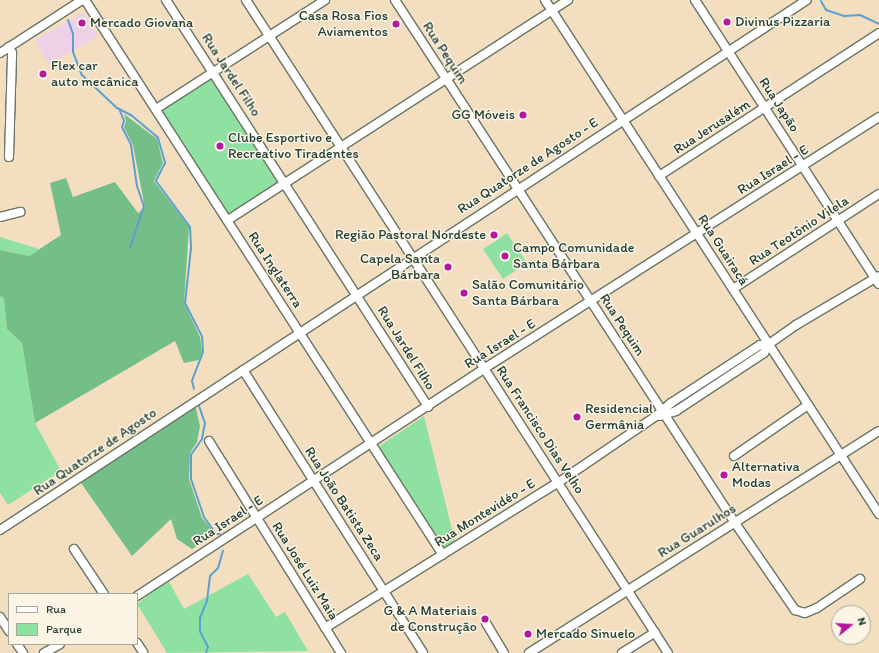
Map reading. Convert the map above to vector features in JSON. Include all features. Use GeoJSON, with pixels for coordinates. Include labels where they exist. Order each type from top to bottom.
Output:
{"type":"FeatureCollection","features":[{"type":"Feature","properties":{"kind":"street"},"geometry":{"type":"LineString","coordinates":[[0,53],[82,0]]}},
{"type":"Feature","properties":{"kind":"street","name":"Rua Inglaterra"},"geometry":{"type":"LineString","coordinates":[[85,0],[443,555]]}},
{"type":"Feature","properties":{"kind":"street","name":"Rua Jardel Filho"},"geometry":{"type":"LineString","coordinates":[[166,0],[357,294],[428,407]]}},
{"type":"Feature","properties":{"kind":"street","name":"Rua Francisco Dias Velho"},"geometry":{"type":"LineString","coordinates":[[246,0],[414,257],[668,653]]}},
{"type":"Feature","properties":{"kind":"street"},"geometry":{"type":"LineString","coordinates":[[156,109],[325,0]]}},
{"type":"Feature","properties":{"kind":"street","name":"Rua Pequim"},"geometry":{"type":"LineString","coordinates":[[395,0],[592,302],[661,414],[761,563],[795,610],[805,613],[817,608],[860,578]]}},
{"type":"Feature","properties":{"kind":"street","name":"Rua Guairacá"},"geometry":{"type":"LineString","coordinates":[[545,0],[879,514]]}},
{"type":"Feature","properties":{"kind":"street"},"geometry":{"type":"LineString","coordinates":[[228,220],[568,0]]}},
{"type":"Feature","properties":{"kind":"street","name":"Rua Japão"},"geometry":{"type":"LineString","coordinates":[[695,0],[839,221],[877,276],[879,284]]}},
{"type":"Feature","properties":{"kind":"street","name":"Rua Quatorze de Agosto - E"},"geometry":{"type":"LineString","coordinates":[[205,395],[623,120],[730,53],[807,0]]}},
{"type":"Feature","properties":{"kind":"street","name":"Rua Jerusalém"},"geometry":{"type":"LineString","coordinates":[[660,176],[879,33]]}},
{"type":"Feature","properties":{"kind":"street"},"geometry":{"type":"LineString","coordinates":[[9,47],[12,53],[9,157]]}},
{"type":"Feature","properties":{"kind":"street","name":"Rua Israel - E"},"geometry":{"type":"LineString","coordinates":[[138,595],[428,407],[485,368],[592,302],[879,117]]}},
{"type":"Feature","properties":{"kind":"street","name":"Rua Teotônio Vilela"},"geometry":{"type":"LineString","coordinates":[[733,289],[879,194]]}},
{"type":"Feature","properties":{"kind":"street"},"geometry":{"type":"LineString","coordinates":[[0,217],[20,212]]}},
{"type":"Feature","properties":{"kind":"street","name":"Rua Montevidéo - E"},"geometry":{"type":"LineString","coordinates":[[325,628],[559,482],[661,414],[760,345],[769,344],[877,276],[879,269]]}},
{"type":"Feature","properties":{"kind":"street","name":"Rua João Batista Zeca"},"geometry":{"type":"LineString","coordinates":[[243,370],[423,653]]}},
{"type":"Feature","properties":{"kind":"street","name":"Rua Quatorze de Agosto"},"geometry":{"type":"LineString","coordinates":[[0,530],[205,395]]}},
{"type":"Feature","properties":{"kind":"street"},"geometry":{"type":"LineString","coordinates":[[734,456],[808,405]]}},
{"type":"Feature","properties":{"kind":"street","name":"Rua Guarulhos"},"geometry":{"type":"LineString","coordinates":[[528,653],[879,431]]}},
{"type":"Feature","properties":{"kind":"street","name":"Rua José Luiz Maia"},"geometry":{"type":"LineString","coordinates":[[209,441],[342,653]]}},
{"type":"Feature","properties":{"kind":"street"},"geometry":{"type":"LineString","coordinates":[[74,549],[103,593]]}},
{"type":"Feature","properties":{"kind":"street"},"geometry":{"type":"LineString","coordinates":[[0,617],[8,629]]}},
{"type":"Feature","properties":{"kind":"street"},"geometry":{"type":"LineString","coordinates":[[486,623],[504,653]]}},
{"type":"Feature","properties":{"kind":"street"},"geometry":{"type":"LineString","coordinates":[[622,653],[655,632]]}},
{"type":"Feature","properties":{"kind":"street"},"geometry":{"type":"LineString","coordinates":[[44,653],[58,645]]}},
{"type":"Feature","properties":{"kind":"shaded area"},"geometry":{"type":"Polygon","coordinates":[[[84,12],[98,36],[49,65],[35,40],[84,12]]]}},
{"type":"Feature","properties":{"kind":"green space","name":"Clube Esportivo e Recreativo Tiradentes"},"geometry":{"type":"Polygon","coordinates":[[[212,76],[281,182],[229,215],[160,110],[212,76]]]}},
{"type":"Feature","properties":{"kind":"green space"},"geometry":{"type":"Polygon","coordinates":[[[124,114],[157,139],[163,163],[154,181],[189,227],[184,303],[200,337],[202,352],[199,360],[184,363],[175,341],[35,423],[22,343],[7,329],[4,298],[0,296],[0,250],[29,256],[61,235],[50,183],[66,178],[73,197],[115,182],[138,213],[145,208],[133,145],[124,127],[126,121],[124,114]]]}},
{"type":"Feature","properties":{"kind":"green space","name":"Campo Comunidade Santa Bárbara"},"geometry":{"type":"Polygon","coordinates":[[[507,233],[527,263],[503,279],[483,249],[507,233]]]}},
{"type":"Feature","properties":{"kind":"green space"},"geometry":{"type":"Polygon","coordinates":[[[0,237],[39,249],[29,256],[0,250],[0,237]]]}},
{"type":"Feature","properties":{"kind":"green space"},"geometry":{"type":"Polygon","coordinates":[[[0,296],[4,297],[7,329],[22,343],[35,423],[61,471],[8,505],[0,493],[0,296]]]}},
{"type":"Feature","properties":{"kind":"green space"},"geometry":{"type":"Polygon","coordinates":[[[195,404],[200,426],[197,442],[190,453],[189,479],[202,518],[216,534],[192,549],[177,539],[171,519],[132,556],[79,480],[195,404]]]}},
{"type":"Feature","properties":{"kind":"green space"},"geometry":{"type":"Polygon","coordinates":[[[424,416],[455,542],[443,549],[378,447],[424,416]]]}},
{"type":"Feature","properties":{"kind":"green space"},"geometry":{"type":"Polygon","coordinates":[[[248,574],[276,617],[285,612],[308,651],[167,653],[138,606],[138,603],[168,580],[184,609],[248,574]]]}},
{"type":"Feature","properties":{"kind":"waterway"},"geometry":{"type":"LineString","coordinates":[[821,1],[826,10],[845,16],[860,15],[879,24]]}},
{"type":"Feature","properties":{"kind":"waterway"},"geometry":{"type":"LineString","coordinates":[[68,20],[73,34],[73,52],[82,75],[117,108],[131,115],[158,138],[165,163],[156,181],[190,227],[191,248],[185,303],[202,337],[203,352],[192,381],[194,389]]}},
{"type":"Feature","properties":{"kind":"waterway"},"geometry":{"type":"LineString","coordinates":[[120,111],[124,121],[122,127],[131,145],[137,186],[144,206],[130,248]]}},
{"type":"Feature","properties":{"kind":"waterway"},"geometry":{"type":"LineString","coordinates":[[198,403],[205,423],[202,439],[191,455],[191,479],[204,517],[216,534],[220,534]]}},
{"type":"Feature","properties":{"kind":"waterway"},"geometry":{"type":"LineString","coordinates":[[206,653],[208,647],[200,631],[200,618],[207,601],[210,576],[218,568],[223,551]]}},
{"type":"Feature","properties":{"kind":"place","name":"Divinus Pizzaria"},"geometry":{"type":"Point","coordinates":[727,22]}},
{"type":"Feature","properties":{"kind":"place","name":"Mercado Giovana"},"geometry":{"type":"Point","coordinates":[82,23]}},
{"type":"Feature","properties":{"kind":"place","name":"Casa Rosa Fios Aviamentos"},"geometry":{"type":"Point","coordinates":[396,24]}},
{"type":"Feature","properties":{"kind":"place","name":"Flex car auto mecânica"},"geometry":{"type":"Point","coordinates":[43,74]}},
{"type":"Feature","properties":{"kind":"place","name":"GG Móveis"},"geometry":{"type":"Point","coordinates":[523,115]}},
{"type":"Feature","properties":{"kind":"place","name":"Clube Esportivo e Recreativo Tiradentes"},"geometry":{"type":"Point","coordinates":[220,146]}},
{"type":"Feature","properties":{"kind":"place","name":"Região Pastoral Nordeste"},"geometry":{"type":"Point","coordinates":[494,235]}},
{"type":"Feature","properties":{"kind":"place","name":"Campo Comunidade Santa Bárbara"},"geometry":{"type":"Point","coordinates":[505,256]}},
{"type":"Feature","properties":{"kind":"place","name":"Capela Santa Bárbara"},"geometry":{"type":"Point","coordinates":[448,267]}},
{"type":"Feature","properties":{"kind":"place","name":"Salão Comunitário Santa Bárbara"},"geometry":{"type":"Point","coordinates":[464,293]}},
{"type":"Feature","properties":{"kind":"place","name":"Residencial Germânia"},"geometry":{"type":"Point","coordinates":[577,417]}},
{"type":"Feature","properties":{"kind":"place","name":"Alternativa Modas"},"geometry":{"type":"Point","coordinates":[724,475]}},
{"type":"Feature","properties":{"kind":"place","name":"G & A Materiais de Construção"},"geometry":{"type":"Point","coordinates":[485,619]}},
{"type":"Feature","properties":{"kind":"place","name":"Mercado Sinuelo"},"geometry":{"type":"Point","coordinates":[528,634]}}]}
